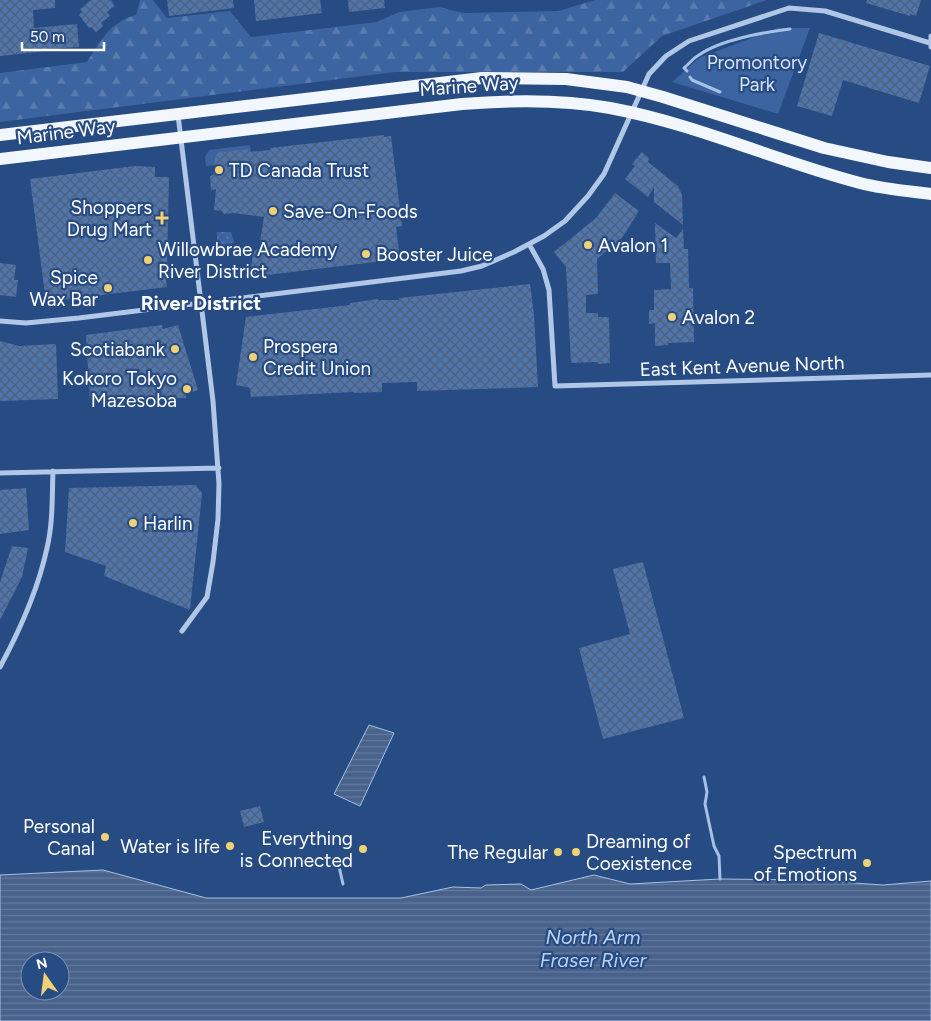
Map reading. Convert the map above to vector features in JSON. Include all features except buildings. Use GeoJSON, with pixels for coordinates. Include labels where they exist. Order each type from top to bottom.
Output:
{"type":"FeatureCollection","features":[{"type":"Feature","properties":{"kind":"main road","name":"Marine Way"},"geometry":{"type":"LineString","coordinates":[[0,135],[482,78],[566,79],[627,87],[824,148],[888,162],[931,168]]}},
{"type":"Feature","properties":{"kind":"main road","name":"Marine Way"},"geometry":{"type":"LineString","coordinates":[[0,159],[462,104],[504,100],[546,101],[609,108],[632,113],[730,140],[854,182],[931,194]]}},
{"type":"Feature","properties":{"kind":"street"},"geometry":{"type":"LineString","coordinates":[[0,321],[60,320],[461,271],[482,266],[529,244],[565,221],[588,196],[604,174],[650,74],[666,56],[689,41],[789,8],[825,12],[931,45],[931,36]]}},
{"type":"Feature","properties":{"kind":"street"},"geometry":{"type":"LineString","coordinates":[[178,114],[213,401],[219,468],[218,519],[207,596],[182,631]]}},
{"type":"Feature","properties":{"kind":"street","name":"East Kent Avenue North"},"geometry":{"type":"LineString","coordinates":[[529,244],[543,269],[549,290],[555,386],[931,375]]}},
{"type":"Feature","properties":{"kind":"street"},"geometry":{"type":"LineString","coordinates":[[0,473],[219,468]]}},
{"type":"Feature","properties":{"kind":"street"},"geometry":{"type":"LineString","coordinates":[[0,667],[36,589],[47,548],[52,511],[53,471]]}},
{"type":"Feature","properties":{"kind":"green space"},"geometry":{"type":"Polygon","coordinates":[[[140,0],[153,0],[167,18],[230,11],[251,37],[377,22],[399,12],[439,7],[463,13],[558,11],[595,0],[767,0],[662,36],[623,72],[395,72],[0,122],[0,73],[87,62],[102,39],[113,27],[119,22],[136,15],[140,0]]]}},
{"type":"Feature","properties":{"kind":"green space","name":"Promontory Park"},"geometry":{"type":"Polygon","coordinates":[[[778,28],[810,28],[778,114],[672,82],[699,58],[778,28]]]}},
{"type":"Feature","properties":{"kind":"green space"},"geometry":{"type":"Polygon","coordinates":[[[250,145],[251,152],[249,150],[215,165],[206,166],[205,157],[209,150],[250,145]]]}},
{"type":"Feature","properties":{"kind":"green space"},"geometry":{"type":"Polygon","coordinates":[[[217,232],[231,232],[234,241],[223,252],[217,251],[217,232]]]}},
{"type":"Feature","properties":{"kind":"water"},"geometry":{"type":"Polygon","coordinates":[[[369,725],[394,733],[360,806],[334,794],[369,725]]]}},
{"type":"Feature","properties":{"kind":"water","name":"North Arm Fraser River"},"geometry":{"type":"Polygon","coordinates":[[[103,870],[206,898],[401,898],[453,887],[481,888],[486,885],[521,884],[531,890],[594,875],[630,884],[720,879],[810,880],[883,885],[931,881],[931,1021],[0,1021],[0,875],[103,870]]]}},
{"type":"Feature","properties":{"kind":"waterway"},"geometry":{"type":"LineString","coordinates":[[687,71],[684,68],[695,58],[718,45],[755,35],[790,29]]}},
{"type":"Feature","properties":{"kind":"waterway"},"geometry":{"type":"LineString","coordinates":[[690,77],[692,80],[720,92]]}},
{"type":"Feature","properties":{"kind":"waterway"},"geometry":{"type":"LineString","coordinates":[[704,777],[707,792],[705,804],[714,846],[719,856],[720,879]]}},
{"type":"Feature","properties":{"kind":"waterway"},"geometry":{"type":"LineString","coordinates":[[338,862],[343,884]]}},
{"type":"Feature","properties":{"kind":"place","name":"TD Canada Trust"},"geometry":{"type":"Point","coordinates":[219,170]}},
{"type":"Feature","properties":{"kind":"place","name":"Save-On-Foods"},"geometry":{"type":"Point","coordinates":[273,211]}},
{"type":"Feature","properties":{"kind":"place","name":"Shoppers Drug Mart"},"geometry":{"type":"Point","coordinates":[162,218]}},
{"type":"Feature","properties":{"kind":"place","name":"Avalon 1"},"geometry":{"type":"Point","coordinates":[588,245]}},
{"type":"Feature","properties":{"kind":"place","name":"Booster Juice"},"geometry":{"type":"Point","coordinates":[366,254]}},
{"type":"Feature","properties":{"kind":"place","name":"Willowbrae Academy River District"},"geometry":{"type":"Point","coordinates":[148,260]}},
{"type":"Feature","properties":{"kind":"place","name":"Spice Wax Bar"},"geometry":{"type":"Point","coordinates":[108,288]}},
{"type":"Feature","properties":{"kind":"place","name":"Avalon 2"},"geometry":{"type":"Point","coordinates":[672,317]}},
{"type":"Feature","properties":{"kind":"place","name":"Scotiabank"},"geometry":{"type":"Point","coordinates":[175,349]}},
{"type":"Feature","properties":{"kind":"place","name":"Prospera Credit Union"},"geometry":{"type":"Point","coordinates":[253,357]}},
{"type":"Feature","properties":{"kind":"place","name":"Kokoro Tokyo Mazesoba"},"geometry":{"type":"Point","coordinates":[187,389]}},
{"type":"Feature","properties":{"kind":"place","name":"Harlin"},"geometry":{"type":"Point","coordinates":[133,523]}},
{"type":"Feature","properties":{"kind":"place","name":"Personal Canal"},"geometry":{"type":"Point","coordinates":[105,837]}},
{"type":"Feature","properties":{"kind":"place","name":"Water is life"},"geometry":{"type":"Point","coordinates":[230,846]}},
{"type":"Feature","properties":{"kind":"place","name":"Everything is Connected"},"geometry":{"type":"Point","coordinates":[363,849]}},
{"type":"Feature","properties":{"kind":"place","name":"The Regular"},"geometry":{"type":"Point","coordinates":[558,852]}},
{"type":"Feature","properties":{"kind":"place","name":"Dreaming of Coexistence"},"geometry":{"type":"Point","coordinates":[576,852]}},
{"type":"Feature","properties":{"kind":"place","name":"Spectrum of Emotions"},"geometry":{"type":"Point","coordinates":[867,863]}},
{"type":"Feature","properties":{"kind":"district","name":"River District"},"geometry":{"type":"Point","coordinates":[201,303]}}]}
